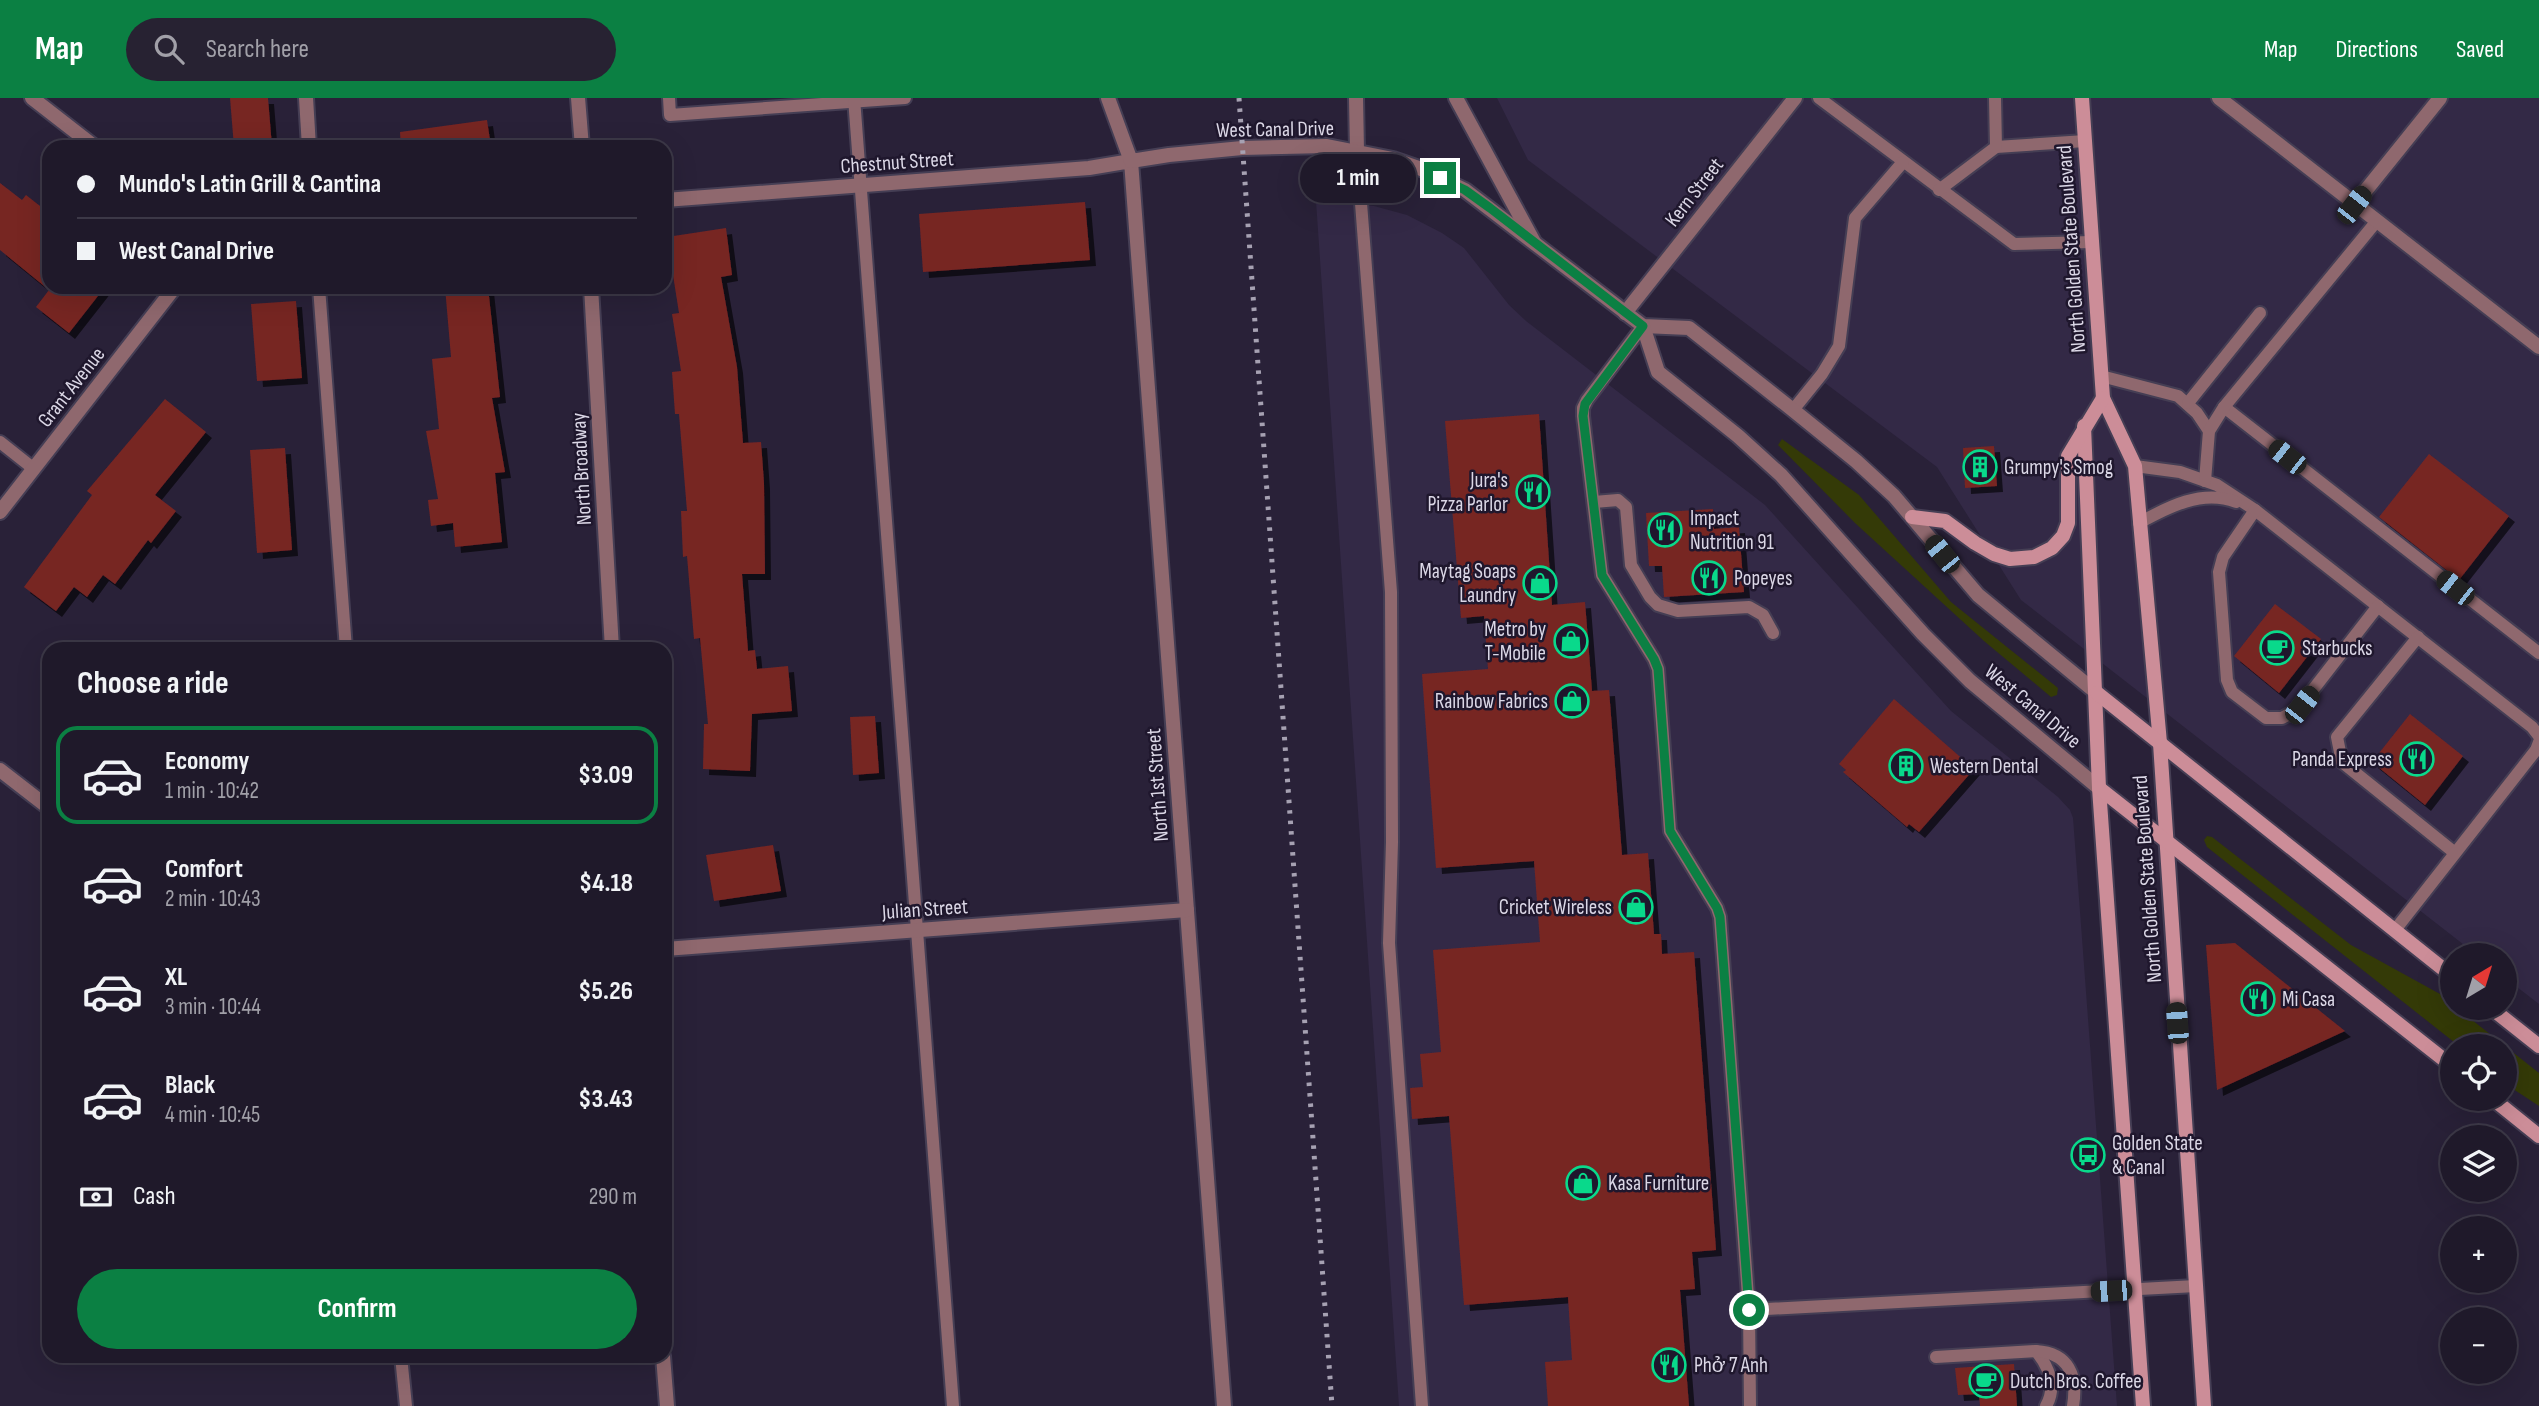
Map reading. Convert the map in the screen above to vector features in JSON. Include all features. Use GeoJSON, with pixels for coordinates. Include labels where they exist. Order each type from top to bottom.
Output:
{"type":"FeatureCollection","features":[{"type":"Feature","properties":{"kind":"main road","name":"North Golden State Boulevard"},"geometry":{"type":"LineString","coordinates":[[2081,98],[2103,398],[2135,466],[2160,743],[2204,1406]]}},
{"type":"Feature","properties":{"kind":"main road"},"geometry":{"type":"LineString","coordinates":[[1912,517],[1945,521],[1975,544],[2002,557],[2020,559],[2041,555],[2052,548],[2066,530],[2069,515],[2068,456],[2103,398]]}},
{"type":"Feature","properties":{"kind":"main road","name":"North Golden State Boulevard"},"geometry":{"type":"LineString","coordinates":[[2084,426],[2099,788],[2143,1406]]}},
{"type":"Feature","properties":{"kind":"main road"},"geometry":{"type":"LineString","coordinates":[[2097,693],[2440,966]]}},
{"type":"Feature","properties":{"kind":"main road","name":"West Canal Drive"},"geometry":{"type":"LineString","coordinates":[[2099,788],[2440,1057]]}},
{"type":"Feature","properties":{"kind":"main road"},"geometry":{"type":"LineString","coordinates":[[2506,1020],[2539,1046]]}},
{"type":"Feature","properties":{"kind":"main road"},"geometry":{"type":"LineString","coordinates":[[2508,1111],[2539,1136]]}},
{"type":"Feature","properties":{"kind":"street"},"geometry":{"type":"LineString","coordinates":[[32,98],[86,140]]}},
{"type":"Feature","properties":{"kind":"street"},"geometry":{"type":"LineString","coordinates":[[306,98],[309,140]]}},
{"type":"Feature","properties":{"kind":"street"},"geometry":{"type":"LineString","coordinates":[[578,98],[581,140]]}},
{"type":"Feature","properties":{"kind":"street"},"geometry":{"type":"LineString","coordinates":[[1108,98],[1131,161]]}},
{"type":"Feature","properties":{"kind":"street"},"geometry":{"type":"LineString","coordinates":[[1356,98],[1357,151]]}},
{"type":"Feature","properties":{"kind":"street"},"geometry":{"type":"LineString","coordinates":[[1456,98],[1534,242]]}},
{"type":"Feature","properties":{"kind":"street","name":"Kern Street"},"geometry":{"type":"LineString","coordinates":[[1625,313],[1795,98]]}},
{"type":"Feature","properties":{"kind":"street"},"geometry":{"type":"LineString","coordinates":[[2219,98],[2539,347]]}},
{"type":"Feature","properties":{"kind":"street"},"geometry":{"type":"LineString","coordinates":[[2354,205],[2440,98]]}},
{"type":"Feature","properties":{"kind":"street","name":"West Canal Drive"},"geometry":{"type":"LineString","coordinates":[[1131,161],[1242,148],[1308,146],[1357,151],[1393,159],[1452,184],[1490,208],[1643,326],[1658,372],[1738,436],[1780,475],[1923,634],[1970,681],[2099,788]]}},
{"type":"Feature","properties":{"kind":"street","name":"Chestnut Street"},"geometry":{"type":"LineString","coordinates":[[672,199],[1089,169],[1131,161]]}},
{"type":"Feature","properties":{"kind":"street","name":"North 1st Street"},"geometry":{"type":"LineString","coordinates":[[1131,161],[1224,1406]]}},
{"type":"Feature","properties":{"kind":"street","name":"Grant Avenue"},"geometry":{"type":"LineString","coordinates":[[0,512],[170,294]]}},
{"type":"Feature","properties":{"kind":"street","name":"North Broadway"},"geometry":{"type":"LineString","coordinates":[[591,294],[612,642]]}},
{"type":"Feature","properties":{"kind":"street"},"geometry":{"type":"LineString","coordinates":[[1643,326],[1689,328],[1793,410],[1872,475],[1912,517],[1978,595],[2097,693]]}},
{"type":"Feature","properties":{"kind":"street"},"geometry":{"type":"LineString","coordinates":[[0,770],[42,803]]}},
{"type":"Feature","properties":{"kind":"street","name":"Julian Street"},"geometry":{"type":"LineString","coordinates":[[672,948],[1187,910]]}},
{"type":"Feature","properties":{"kind":"street"},"geometry":{"type":"LineString","coordinates":[[664,1363],[667,1406]]}},
{"type":"Feature","properties":{"kind":"lane"},"geometry":{"type":"LineString","coordinates":[[669,98],[670,115],[905,98]]}},
{"type":"Feature","properties":{"kind":"lane"},"geometry":{"type":"LineString","coordinates":[[1819,98],[2014,244],[2092,242]]}},
{"type":"Feature","properties":{"kind":"lane"},"geometry":{"type":"LineString","coordinates":[[1995,98],[1996,147]]}},
{"type":"Feature","properties":{"kind":"lane"},"geometry":{"type":"LineString","coordinates":[[854,100],[953,1406]]}},
{"type":"Feature","properties":{"kind":"lane"},"geometry":{"type":"LineString","coordinates":[[1940,190],[1996,147],[2085,141]]}},
{"type":"Feature","properties":{"kind":"lane"},"geometry":{"type":"LineString","coordinates":[[1357,151],[1391,592],[1392,842],[1389,943],[1422,1406]]}},
{"type":"Feature","properties":{"kind":"lane"},"geometry":{"type":"LineString","coordinates":[[1793,410],[1822,374],[1839,345],[1855,218],[1903,162]]}},
{"type":"Feature","properties":{"kind":"lane"},"geometry":{"type":"LineString","coordinates":[[2205,481],[2209,431],[2224,407],[2376,222]]}},
{"type":"Feature","properties":{"kind":"lane"},"geometry":{"type":"LineString","coordinates":[[320,294],[345,642]]}},
{"type":"Feature","properties":{"kind":"lane"},"geometry":{"type":"LineString","coordinates":[[2188,403],[2260,313]]}},
{"type":"Feature","properties":{"kind":"lane"},"geometry":{"type":"LineString","coordinates":[[1643,326],[1583,408],[1602,575],[1658,669],[1670,831],[1720,917],[1749,1310],[1750,1406]]}},
{"type":"Feature","properties":{"kind":"lane"},"geometry":{"type":"LineString","coordinates":[[2101,376],[2166,392],[2188,403],[2209,431]]}},
{"type":"Feature","properties":{"kind":"lane"},"geometry":{"type":"LineString","coordinates":[[2224,407],[2539,653]]}},
{"type":"Feature","properties":{"kind":"lane"},"geometry":{"type":"LineString","coordinates":[[0,442],[34,469]]}},
{"type":"Feature","properties":{"kind":"lane"},"geometry":{"type":"LineString","coordinates":[[2135,466],[2180,472],[2217,485],[2255,510],[2532,727],[2539,736]]}},
{"type":"Feature","properties":{"kind":"lane"},"geometry":{"type":"LineString","coordinates":[[2139,523],[2189,500],[2226,499],[2255,510]]}},
{"type":"Feature","properties":{"kind":"lane"},"geometry":{"type":"LineString","coordinates":[[1594,502],[1618,500],[1626,507],[1631,565],[1658,605],[1678,611],[1749,607],[1763,615],[1773,633]]}},
{"type":"Feature","properties":{"kind":"lane"},"geometry":{"type":"LineString","coordinates":[[2255,510],[2223,557],[2219,572],[2227,680],[2236,696],[2261,716],[2277,720],[2298,709],[2378,606]]}},
{"type":"Feature","properties":{"kind":"lane"},"geometry":{"type":"LineString","coordinates":[[2418,637],[2337,737],[2342,761],[2455,853]]}},
{"type":"Feature","properties":{"kind":"lane"},"geometry":{"type":"LineString","coordinates":[[2395,930],[2536,750],[2539,742]]}},
{"type":"Feature","properties":{"kind":"lane"},"geometry":{"type":"LineString","coordinates":[[1749,1310],[2196,1286]]}},
{"type":"Feature","properties":{"kind":"lane"},"geometry":{"type":"LineString","coordinates":[[2036,1351],[2050,1374],[2051,1397],[2046,1406]]}},
{"type":"Feature","properties":{"kind":"lane"},"geometry":{"type":"LineString","coordinates":[[1936,1357],[2036,1351],[2052,1353],[2065,1362],[2072,1375],[2073,1406]]}},
{"type":"Feature","properties":{"kind":"lane"},"geometry":{"type":"LineString","coordinates":[[402,1363],[406,1406]]}},
{"type":"Feature","properties":{"kind":"shaded area"},"geometry":{"type":"Polygon","coordinates":[[[1497,98],[2539,98],[2539,1004],[2517,987],[2517,943],[2462,943],[2021,600],[1937,467],[1528,160],[1497,98]]]}},
{"type":"Feature","properties":{"kind":"shaded area"},"geometry":{"type":"Polygon","coordinates":[[[1316,201],[1374,206],[1407,215],[1464,248],[1509,305],[1526,321],[1765,505],[1951,711],[2058,797],[2070,810],[2073,818],[2117,1406],[1399,1406],[1316,201]]]}},
{"type":"Feature","properties":{"kind":"green space"},"geometry":{"type":"Polygon","coordinates":[[[1782,439],[1859,495],[1951,602],[2058,688],[2057,695],[2051,697],[1984,641],[1855,523],[1778,445],[1782,439]]]}},
{"type":"Feature","properties":{"kind":"green space"},"geometry":{"type":"Polygon","coordinates":[[[2207,836],[2212,837],[2351,945],[2440,994],[2440,1020],[2472,1020],[2490,1034],[2444,1034],[2207,847],[2204,840],[2207,836]]]}},
{"type":"Feature","properties":{"kind":"green space"},"geometry":{"type":"Polygon","coordinates":[[[2517,1056],[2539,1073],[2539,1106],[2517,1092],[2517,1056]]]}},
{"type":"Feature","properties":{"kind":"building"},"geometry":{"type":"Polygon","coordinates":[[[230,98],[268,98],[271,140],[233,140],[230,98]]]}},
{"type":"Feature","properties":{"kind":"building"},"geometry":{"type":"Polygon","coordinates":[[[487,120],[490,140],[401,140],[400,132],[487,120]]]}},
{"type":"Feature","properties":{"kind":"building"},"geometry":{"type":"Polygon","coordinates":[[[0,183],[22,200],[26,195],[42,208],[42,284],[0,250],[0,183]]]}},
{"type":"Feature","properties":{"kind":"building"},"geometry":{"type":"Polygon","coordinates":[[[1085,202],[1090,260],[923,272],[919,214],[1085,202]]]}},
{"type":"Feature","properties":{"kind":"building"},"geometry":{"type":"Polygon","coordinates":[[[726,228],[732,275],[721,277],[737,367],[743,443],[761,442],[765,574],[742,574],[748,651],[755,650],[757,669],[788,666],[792,711],[752,714],[750,771],[703,769],[704,724],[708,724],[700,638],[694,639],[687,556],[683,557],[681,511],[687,511],[679,414],[675,414],[672,372],[681,371],[672,314],[679,313],[672,269],[672,236],[726,228]]]}},
{"type":"Feature","properties":{"kind":"building"},"geometry":{"type":"Polygon","coordinates":[[[46,294],[100,294],[69,333],[36,307],[46,294]]]}},
{"type":"Feature","properties":{"kind":"building"},"geometry":{"type":"Polygon","coordinates":[[[446,294],[489,294],[500,397],[492,398],[505,472],[495,473],[502,542],[455,547],[453,523],[431,526],[428,500],[438,499],[426,431],[439,429],[432,359],[451,357],[446,294]]]}},
{"type":"Feature","properties":{"kind":"building"},"geometry":{"type":"Polygon","coordinates":[[[296,301],[302,378],[257,381],[251,304],[296,301]]]}},
{"type":"Feature","properties":{"kind":"building"},"geometry":{"type":"Polygon","coordinates":[[[165,399],[206,432],[155,495],[176,511],[151,543],[148,540],[115,584],[103,575],[87,597],[74,587],[56,611],[24,587],[92,495],[87,491],[165,399]]]}},
{"type":"Feature","properties":{"kind":"building"},"geometry":{"type":"Polygon","coordinates":[[[1539,414],[1552,605],[1585,602],[1592,691],[1609,690],[1622,855],[1648,853],[1654,934],[1661,934],[1662,954],[1694,952],[1716,1250],[1692,1252],[1695,1289],[1680,1290],[1689,1406],[1548,1406],[1545,1362],[1572,1360],[1568,1297],[1464,1305],[1449,1116],[1412,1119],[1410,1088],[1423,1087],[1420,1054],[1441,1052],[1433,950],[1540,942],[1534,861],[1436,868],[1422,674],[1488,669],[1484,616],[1461,618],[1445,421],[1539,414]]]}},
{"type":"Feature","properties":{"kind":"building","name":"Grumpy's Smog"},"geometry":{"type":"Polygon","coordinates":[[[1994,446],[1997,486],[1965,488],[1963,448],[1994,446]]]}},
{"type":"Feature","properties":{"kind":"building"},"geometry":{"type":"Polygon","coordinates":[[[285,448],[292,550],[257,553],[250,450],[285,448]]]}},
{"type":"Feature","properties":{"kind":"building"},"geometry":{"type":"Polygon","coordinates":[[[2429,454],[2509,516],[2459,580],[2379,517],[2429,454]]]}},
{"type":"Feature","properties":{"kind":"building"},"geometry":{"type":"Polygon","coordinates":[[[1713,509],[1714,529],[1739,527],[1744,592],[1664,597],[1662,566],[1649,566],[1646,513],[1713,509]]]}},
{"type":"Feature","properties":{"kind":"building","name":"Starbucks"},"geometry":{"type":"Polygon","coordinates":[[[2275,604],[2321,639],[2279,693],[2234,656],[2275,604]]]}},
{"type":"Feature","properties":{"kind":"building","name":"Western Dental"},"geometry":{"type":"Polygon","coordinates":[[[1894,699],[1974,769],[1919,832],[1909,824],[1907,827],[1843,772],[1846,770],[1839,764],[1894,699]]]}},
{"type":"Feature","properties":{"kind":"building","name":"Panda Express"},"geometry":{"type":"Polygon","coordinates":[[[2410,714],[2463,756],[2425,805],[2372,762],[2410,714]]]}},
{"type":"Feature","properties":{"kind":"building"},"geometry":{"type":"Polygon","coordinates":[[[875,716],[879,773],[853,775],[850,717],[875,716]]]}},
{"type":"Feature","properties":{"kind":"building"},"geometry":{"type":"Polygon","coordinates":[[[773,845],[781,891],[714,901],[706,855],[773,845]]]}},
{"type":"Feature","properties":{"kind":"building","name":"Mi Casa"},"geometry":{"type":"Polygon","coordinates":[[[2235,943],[2345,1031],[2217,1090],[2206,945],[2235,943]]]}},
{"type":"Feature","properties":{"kind":"building","name":"Dutch Bros. Coffee"},"geometry":{"type":"Polygon","coordinates":[[[2014,1364],[2017,1406],[1980,1406],[1979,1394],[1958,1395],[1955,1368],[2014,1364]]]}},
{"type":"Feature","properties":{"kind":"railway"},"geometry":{"type":"LineString","coordinates":[[1239,98],[1332,1406]]}},
{"type":"Feature","properties":{"kind":"place","name":"Grumpy's Smog"},"geometry":{"type":"Point","coordinates":[1980,467]}},
{"type":"Feature","properties":{"kind":"place","name":"Jura's Pizza Parlor"},"geometry":{"type":"Point","coordinates":[1533,492]}},
{"type":"Feature","properties":{"kind":"place","name":"Impact Nutrition 91"},"geometry":{"type":"Point","coordinates":[1665,530]}},
{"type":"Feature","properties":{"kind":"place","name":"Popeyes"},"geometry":{"type":"Point","coordinates":[1709,578]}},
{"type":"Feature","properties":{"kind":"place","name":"Maytag Soaps Laundry"},"geometry":{"type":"Point","coordinates":[1540,583]}},
{"type":"Feature","properties":{"kind":"place","name":"Metro by T-Mobile"},"geometry":{"type":"Point","coordinates":[1571,641]}},
{"type":"Feature","properties":{"kind":"place","name":"Starbucks"},"geometry":{"type":"Point","coordinates":[2277,648]}},
{"type":"Feature","properties":{"kind":"place","name":"Rainbow Fabrics"},"geometry":{"type":"Point","coordinates":[1572,701]}},
{"type":"Feature","properties":{"kind":"place","name":"Panda Express"},"geometry":{"type":"Point","coordinates":[2417,759]}},
{"type":"Feature","properties":{"kind":"place","name":"Western Dental"},"geometry":{"type":"Point","coordinates":[1906,766]}},
{"type":"Feature","properties":{"kind":"place","name":"Cricket Wireless"},"geometry":{"type":"Point","coordinates":[1636,907]}},
{"type":"Feature","properties":{"kind":"place","name":"Mi Casa"},"geometry":{"type":"Point","coordinates":[2258,999]}},
{"type":"Feature","properties":{"kind":"place","name":"Golden State & Canal"},"geometry":{"type":"Point","coordinates":[2088,1155]}},
{"type":"Feature","properties":{"kind":"place","name":"Kasa Furniture"},"geometry":{"type":"Point","coordinates":[1583,1183]}},
{"type":"Feature","properties":{"kind":"place","name":"Phở 7 Anh"},"geometry":{"type":"Point","coordinates":[1669,1365]}},
{"type":"Feature","properties":{"kind":"place","name":"Dutch Bros. Coffee"},"geometry":{"type":"Point","coordinates":[1986,1381]}},
{"type":"Feature","properties":{"kind":"route"},"geometry":{"type":"LineString","coordinates":[[1440,178],[1465,190],[1490,208],[1643,326],[1585,404],[1583,416],[1602,575],[1658,669],[1670,831],[1720,917],[1749,1310]]}}]}
